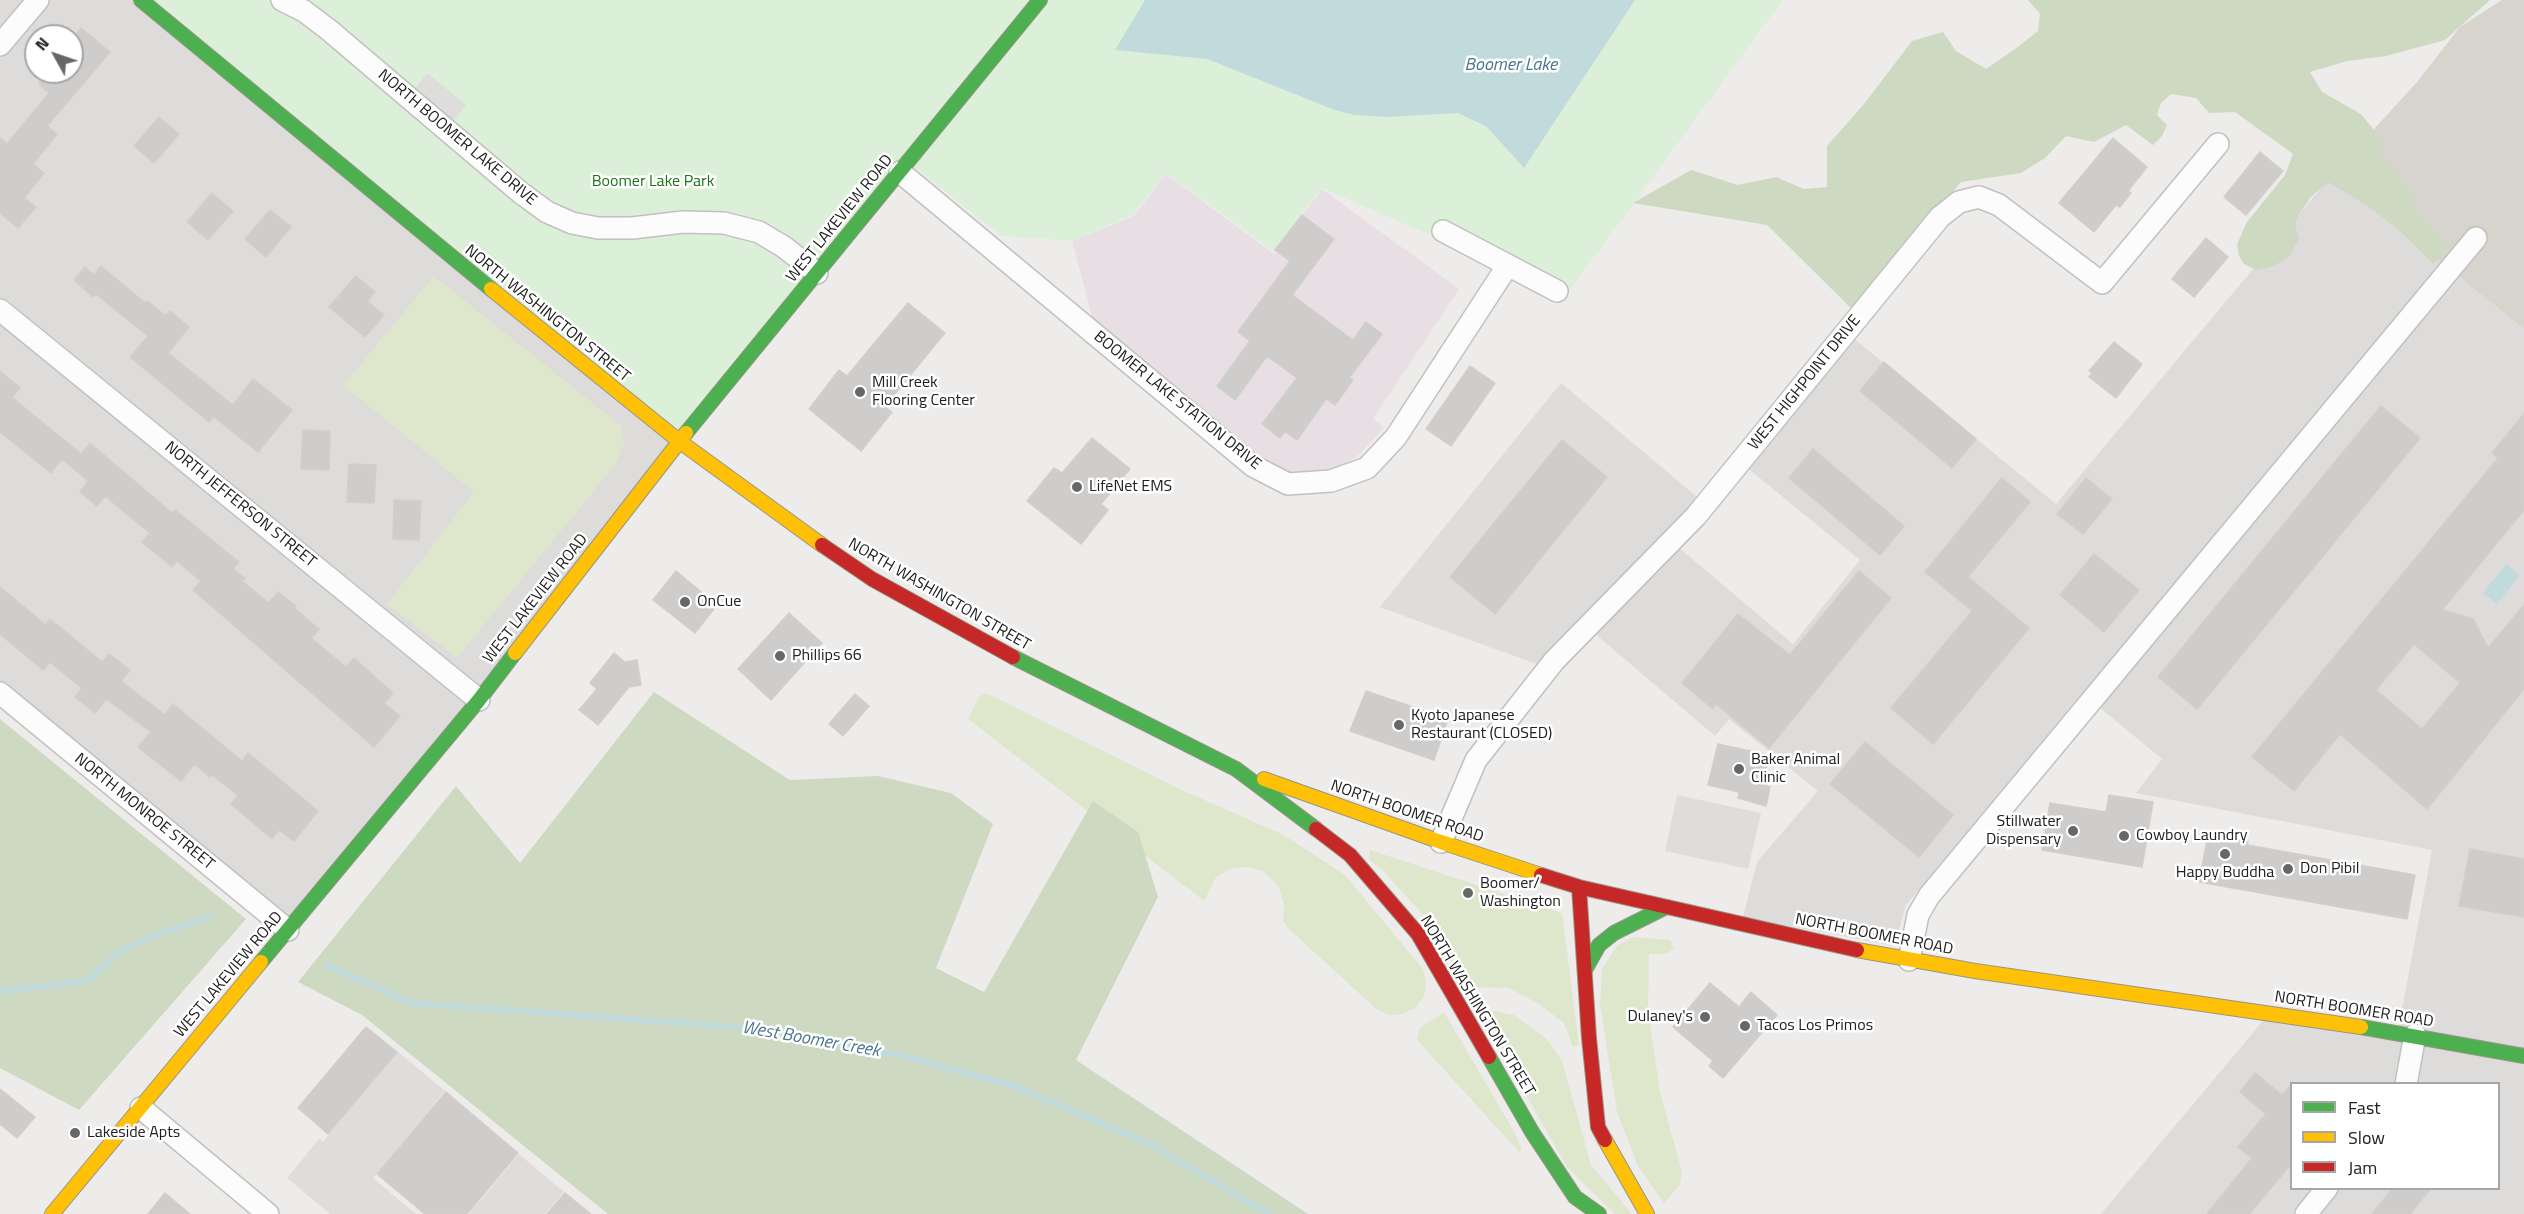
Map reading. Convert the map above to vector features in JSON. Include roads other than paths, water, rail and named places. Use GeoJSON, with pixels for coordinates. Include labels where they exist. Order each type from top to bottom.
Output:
{"type":"FeatureCollection","features":[{"type":"Feature","properties":{"kind":"main road","name":"NORTH WASHINGTON STREET"},"geometry":{"type":"LineString","coordinates":[[141,0],[436,245],[679,441],[872,579],[1037,669],[1236,769],[1350,855],[1418,934],[1532,1132],[1575,1197],[1599,1214]]}},
{"type":"Feature","properties":{"kind":"main road","name":"WEST LAKEVIEW ROAD"},"geometry":{"type":"LineString","coordinates":[[52,1214],[479,700],[679,441],[1040,0]]}},
{"type":"Feature","properties":{"kind":"main road","name":"NORTH BOOMER ROAD"},"geometry":{"type":"LineString","coordinates":[[1236,769],[1441,842],[1580,887],[1854,950],[2415,1035],[2524,1056]]}},
{"type":"Feature","properties":{"kind":"main road"},"geometry":{"type":"LineString","coordinates":[[1580,887],[1589,1038],[1598,1127],[1647,1214]]}},
{"type":"Feature","properties":{"kind":"main road"},"geometry":{"type":"LineString","coordinates":[[1586,968],[1599,945],[1614,933],[1666,907]]}},
{"type":"Feature","properties":{"kind":"street"},"geometry":{"type":"LineString","coordinates":[[0,45],[38,0]]}},
{"type":"Feature","properties":{"kind":"street","name":"NORTH BOOMER LAKE DRIVE"},"geometry":{"type":"LineString","coordinates":[[282,0],[329,30],[521,194],[547,212],[572,223],[598,228],[632,228],[683,222],[724,223],[759,232],[784,247],[817,273]]}},
{"type":"Feature","properties":{"kind":"street","name":"WEST HIGHPOINT DRIVE"},"geometry":{"type":"LineString","coordinates":[[1441,842],[1476,760],[1554,662],[1696,516],[1940,217],[1959,202],[1979,197],[1999,204],[2102,283],[2218,144]]}},
{"type":"Feature","properties":{"kind":"street","name":"BOOMER LAKE STATION DRIVE"},"geometry":{"type":"LineString","coordinates":[[900,172],[1253,466],[1288,484],[1331,481],[1367,468],[1396,436],[1508,265]]}},
{"type":"Feature","properties":{"kind":"street"},"geometry":{"type":"LineString","coordinates":[[1443,231],[1557,291]]}},
{"type":"Feature","properties":{"kind":"street"},"geometry":{"type":"LineString","coordinates":[[1909,960],[1918,915],[1929,896],[2475,238]]}},
{"type":"Feature","properties":{"kind":"street","name":"NORTH JEFFERSON STREET"},"geometry":{"type":"LineString","coordinates":[[0,310],[479,700]]}},
{"type":"Feature","properties":{"kind":"street","name":"NORTH MONROE STREET"},"geometry":{"type":"LineString","coordinates":[[0,693],[288,930]]}},
{"type":"Feature","properties":{"kind":"street"},"geometry":{"type":"LineString","coordinates":[[2406,1082],[2415,1035]]}},
{"type":"Feature","properties":{"kind":"street"},"geometry":{"type":"LineString","coordinates":[[141,1108],[268,1214]]}},
{"type":"Feature","properties":{"kind":"street"},"geometry":{"type":"LineString","coordinates":[[2306,1214],[2325,1190]]}},
{"type":"Feature","properties":{"kind":"water","name":"Boomer Lake"},"geometry":{"type":"Polygon","coordinates":[[[1145,0],[1635,0],[1524,168],[1487,127],[1458,113],[1388,117],[1354,115],[1332,109],[1207,59],[1115,50],[1145,0]]]}},
{"type":"Feature","properties":{"kind":"water"},"geometry":{"type":"Polygon","coordinates":[[[2506,564],[2520,575],[2497,604],[2483,593],[2506,564]]]}},
{"type":"Feature","properties":{"kind":"waterway","name":"West Boomer Creek"},"geometry":{"type":"LineString","coordinates":[[0,991],[88,981],[120,951],[161,933],[211,917]]}},
{"type":"Feature","properties":{"kind":"waterway","name":"West Boomer Creek"},"geometry":{"type":"LineString","coordinates":[[326,965],[411,1003],[736,1027],[904,1056],[1014,1086],[1148,1143],[1269,1214]]}},
{"type":"Feature","properties":{"kind":"place","name":"Mill Creek Flooring Center"},"geometry":{"type":"Point","coordinates":[860,392]}},
{"type":"Feature","properties":{"kind":"place","name":"LifeNet EMS"},"geometry":{"type":"Point","coordinates":[1077,487]}},
{"type":"Feature","properties":{"kind":"place","name":"OnCue"},"geometry":{"type":"Point","coordinates":[685,602]}},
{"type":"Feature","properties":{"kind":"place","name":"Phillips 66"},"geometry":{"type":"Point","coordinates":[780,656]}},
{"type":"Feature","properties":{"kind":"place","name":"Kyoto Japanese Restaurant (CLOSED)"},"geometry":{"type":"Point","coordinates":[1399,725]}},
{"type":"Feature","properties":{"kind":"place","name":"Baker Animal Clinic"},"geometry":{"type":"Point","coordinates":[1739,769]}},
{"type":"Feature","properties":{"kind":"place","name":"Stillwater Dispensary"},"geometry":{"type":"Point","coordinates":[2073,831]}},
{"type":"Feature","properties":{"kind":"place","name":"Cowboy Laundry"},"geometry":{"type":"Point","coordinates":[2124,836]}},
{"type":"Feature","properties":{"kind":"place","name":"Happy Buddha"},"geometry":{"type":"Point","coordinates":[2225,854]}},
{"type":"Feature","properties":{"kind":"place","name":"Don Pibil"},"geometry":{"type":"Point","coordinates":[2288,869]}},
{"type":"Feature","properties":{"kind":"place","name":"Boomer/ Washington"},"geometry":{"type":"Point","coordinates":[1468,893]}},
{"type":"Feature","properties":{"kind":"place","name":"Dulaney's"},"geometry":{"type":"Point","coordinates":[1705,1017]}},
{"type":"Feature","properties":{"kind":"place","name":"Tacos Los Primos"},"geometry":{"type":"Point","coordinates":[1745,1026]}},
{"type":"Feature","properties":{"kind":"place","name":"Lakeside Apts"},"geometry":{"type":"Point","coordinates":[75,1133]}},
{"type":"Feature","properties":{"kind":"park label","name":"Boomer Lake Park"},"geometry":{"type":"Point","coordinates":[653,182]}}]}
